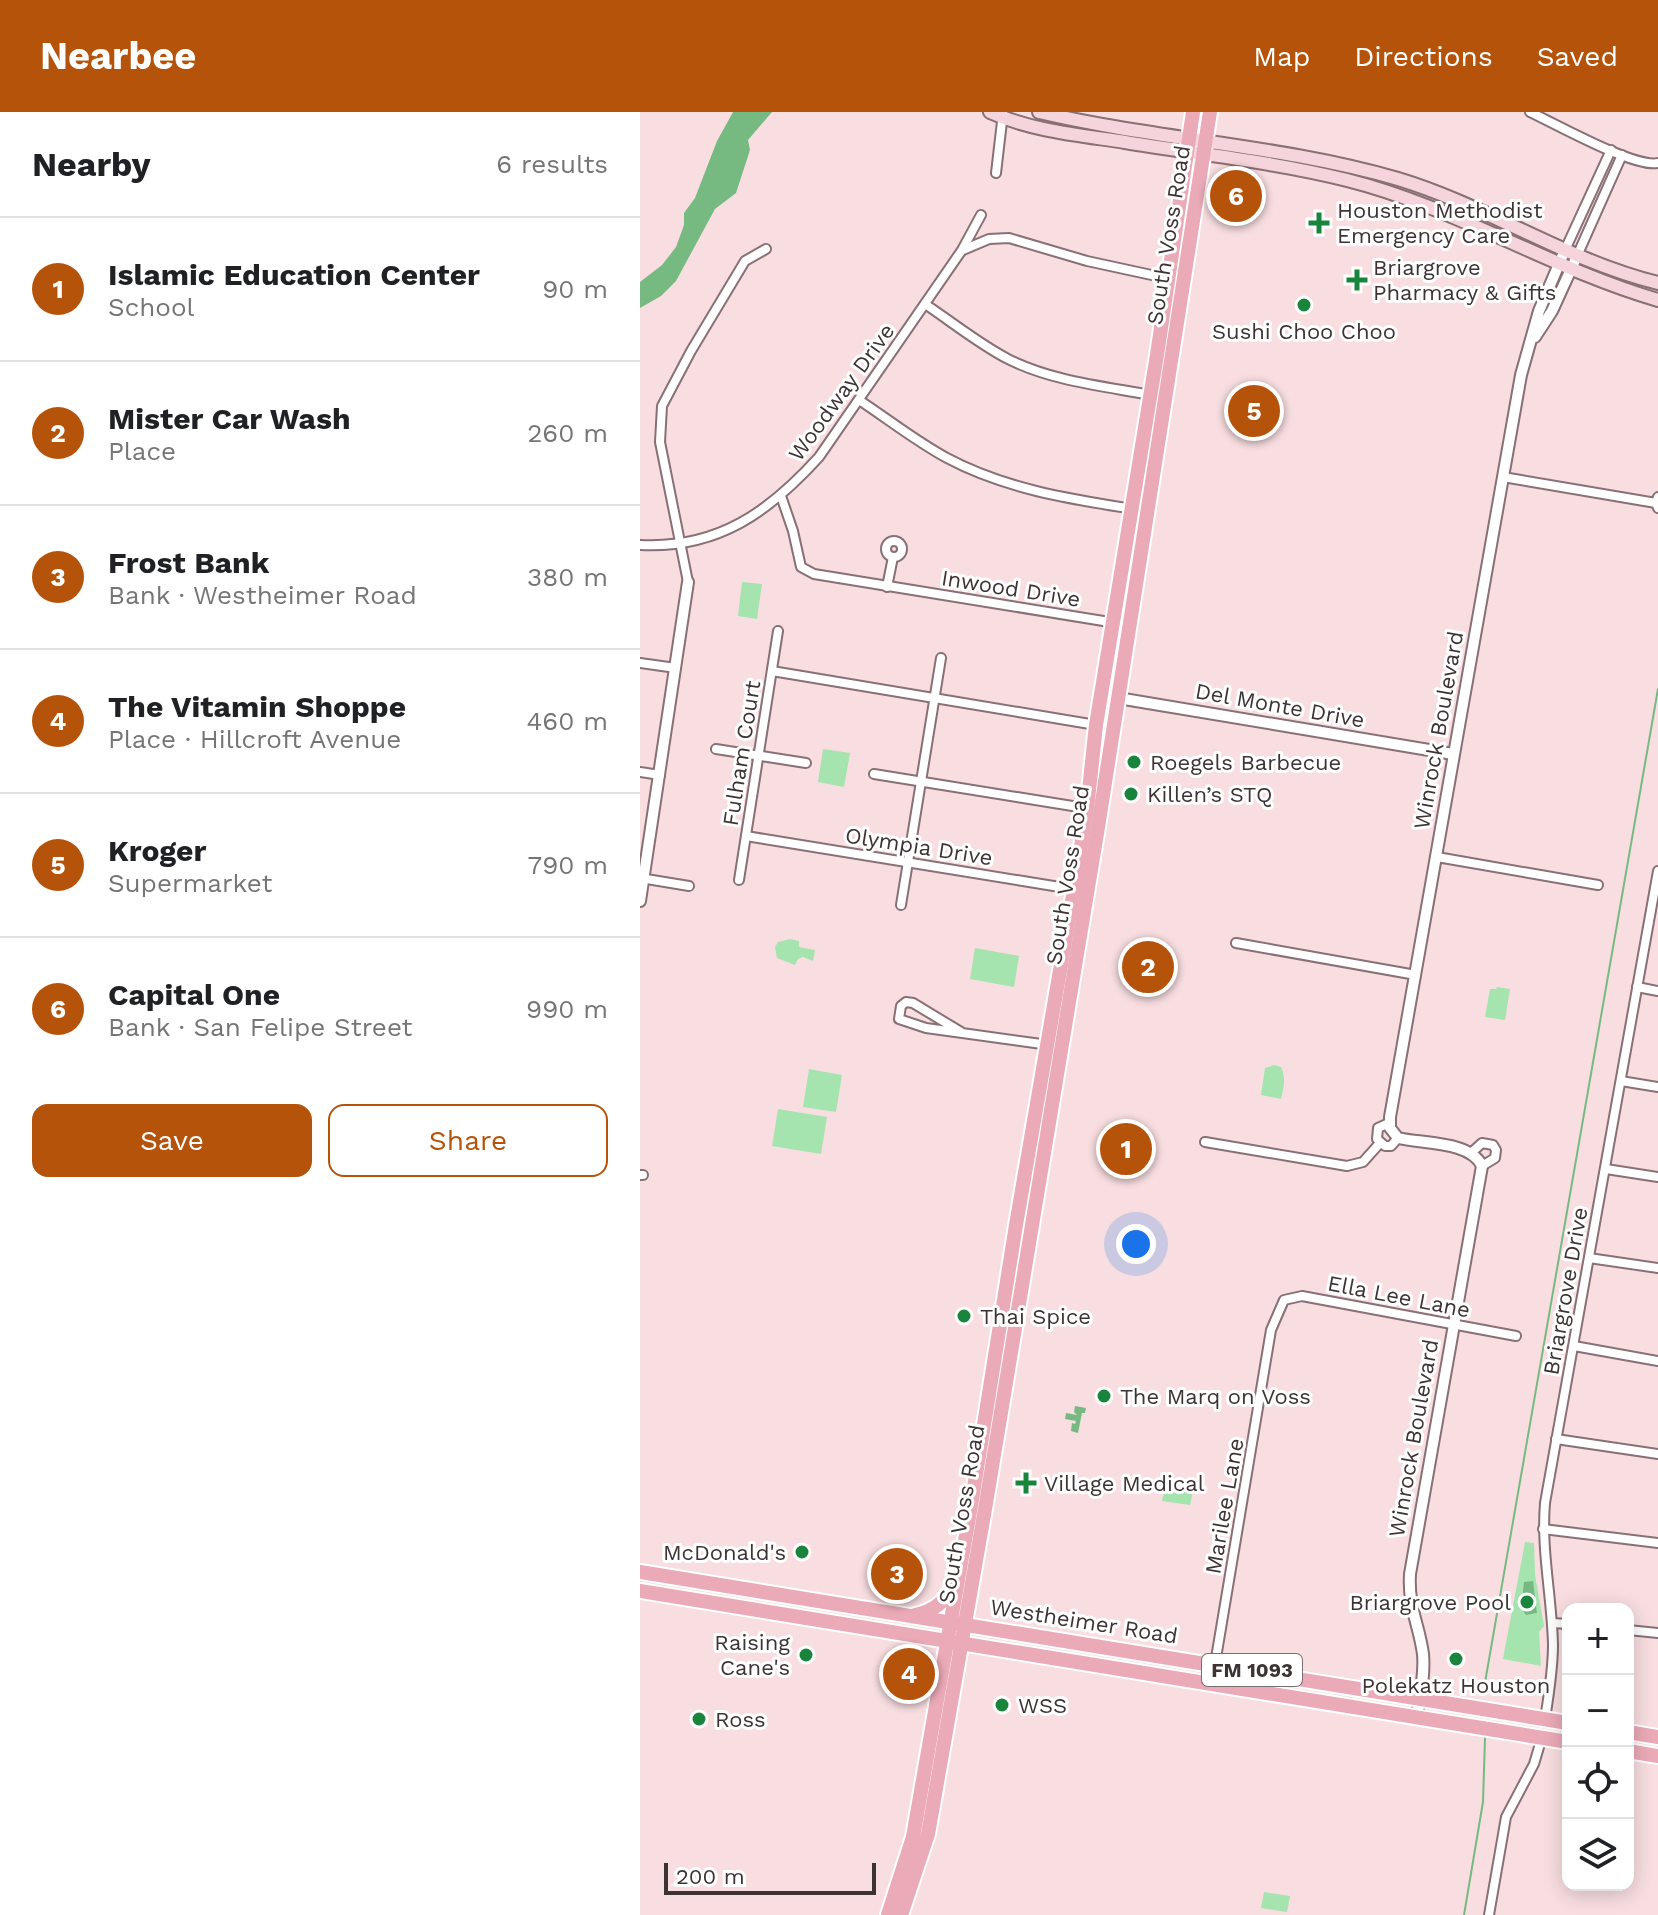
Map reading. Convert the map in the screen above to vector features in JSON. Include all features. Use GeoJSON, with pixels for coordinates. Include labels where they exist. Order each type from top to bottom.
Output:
{"type":"FeatureCollection","features":[{"type":"Feature","properties":{"kind":"main road"},"geometry":{"type":"LineString","coordinates":[[1039,112],[1188,145]]}},
{"type":"Feature","properties":{"kind":"main road","name":"South Voss Road"},"geometry":{"type":"LineString","coordinates":[[1176,280],[1193,112]]}},
{"type":"Feature","properties":{"kind":"main road","name":"South Voss Road"},"geometry":{"type":"LineString","coordinates":[[1094,810],[1096,725],[1118,583],[1138,510],[1176,280],[1210,112]]}},
{"type":"Feature","properties":{"kind":"main road"},"geometry":{"type":"LineString","coordinates":[[998,114],[1039,129],[1313,159],[1399,179],[1614,271],[1658,283]]}},
{"type":"Feature","properties":{"kind":"main road"},"geometry":{"type":"LineString","coordinates":[[1204,147],[1365,185],[1440,213],[1565,267],[1658,300]]}},
{"type":"Feature","properties":{"kind":"main road"},"geometry":{"type":"LineString","coordinates":[[1312,173],[1313,159]]}},
{"type":"Feature","properties":{"kind":"main road"},"geometry":{"type":"LineString","coordinates":[[1440,213],[1447,197]]}},
{"type":"Feature","properties":{"kind":"main road"},"geometry":{"type":"LineString","coordinates":[[1636,294],[1658,292]]}},
{"type":"Feature","properties":{"kind":"main road","name":"South Voss Road"},"geometry":{"type":"LineString","coordinates":[[993,1412],[1017,1317],[1032,1227],[1039,1139],[1134,586],[1138,510]]}},
{"type":"Feature","properties":{"kind":"main road"},"geometry":{"type":"LineString","coordinates":[[1118,583],[1134,586]]}},
{"type":"Feature","properties":{"kind":"main road","name":"South Voss Road"},"geometry":{"type":"LineString","coordinates":[[917,1849],[978,1508],[993,1412],[1001,1315],[1016,1225],[1039,1139]]}},
{"type":"Feature","properties":{"kind":"main road"},"geometry":{"type":"LineString","coordinates":[[1016,1225],[1032,1227]]}},
{"type":"Feature","properties":{"kind":"main road"},"geometry":{"type":"LineString","coordinates":[[1001,1315],[1017,1317]]}},
{"type":"Feature","properties":{"kind":"main road","name":"South Voss Road"},"geometry":{"type":"LineString","coordinates":[[957,1623],[959,1574],[978,1508]]}},
{"type":"Feature","properties":{"kind":"main road","name":"Westheimer Road"},"geometry":{"type":"LineString","coordinates":[[640,1572],[1215,1664],[1562,1723]]}},
{"type":"Feature","properties":{"kind":"main road"},"geometry":{"type":"LineString","coordinates":[[910,1615],[928,1612],[939,1605],[949,1594],[959,1574]]}},
{"type":"Feature","properties":{"kind":"main road"},"geometry":{"type":"LineString","coordinates":[[640,1590],[668,1584],[673,1577]]}},
{"type":"Feature","properties":{"kind":"main road"},"geometry":{"type":"LineString","coordinates":[[669,1596],[675,1587],[699,1581]]}},
{"type":"Feature","properties":{"kind":"main road","name":"Westheimer Road"},"geometry":{"type":"LineString","coordinates":[[640,1590],[1562,1741]]}},
{"type":"Feature","properties":{"kind":"main road"},"geometry":{"type":"LineString","coordinates":[[727,1605],[756,1600],[765,1592]]}},
{"type":"Feature","properties":{"kind":"main road"},"geometry":{"type":"LineString","coordinates":[[756,1610],[764,1601],[792,1596]]}},
{"type":"Feature","properties":{"kind":"main road"},"geometry":{"type":"LineString","coordinates":[[1073,1661],[1107,1656],[1114,1648]]}},
{"type":"Feature","properties":{"kind":"main road"},"geometry":{"type":"LineString","coordinates":[[1111,1667],[1116,1659],[1155,1655]]}},
{"type":"Feature","properties":{"kind":"main road"},"geometry":{"type":"LineString","coordinates":[[1273,1694],[1302,1688],[1305,1679]]}},
{"type":"Feature","properties":{"kind":"main road"},"geometry":{"type":"LineString","coordinates":[[1313,1701],[1317,1691],[1326,1692],[1348,1686]]}},
{"type":"Feature","properties":{"kind":"main road"},"geometry":{"type":"LineString","coordinates":[[1508,1731],[1539,1727],[1545,1719]]}},
{"type":"Feature","properties":{"kind":"main road"},"geometry":{"type":"LineString","coordinates":[[1542,1737],[1548,1729],[1562,1726]]}},
{"type":"Feature","properties":{"kind":"main road"},"geometry":{"type":"LineString","coordinates":[[1634,1733],[1656,1737]]}},
{"type":"Feature","properties":{"kind":"main road"},"geometry":{"type":"LineString","coordinates":[[1633,1747],[1648,1744],[1656,1737]]}},
{"type":"Feature","properties":{"kind":"main road"},"geometry":{"type":"LineString","coordinates":[[1634,1750],[1658,1756]]}},
{"type":"Feature","properties":{"kind":"main road"},"geometry":{"type":"LineString","coordinates":[[888,1915],[917,1849]]}},
{"type":"Feature","properties":{"kind":"main road"},"geometry":{"type":"LineString","coordinates":[[901,1915],[917,1849]]}},
{"type":"Feature","properties":{"kind":"street"},"geometry":{"type":"LineString","coordinates":[[1530,112],[1622,155],[1648,164],[1658,163]]}},
{"type":"Feature","properties":{"kind":"street"},"geometry":{"type":"LineString","coordinates":[[996,173],[998,114]]}},
{"type":"Feature","properties":{"kind":"street","name":"Winrock Boulevard"},"geometry":{"type":"LineString","coordinates":[[1417,1716],[1423,1655],[1409,1600],[1410,1574],[1482,1166],[1495,1158],[1496,1150],[1493,1145],[1482,1143],[1472,1152],[1398,1138],[1391,1146],[1380,1143],[1376,1134],[1378,1128],[1389,1123],[1521,375],[1529,345],[1552,311],[1565,267],[1611,150]]}},
{"type":"Feature","properties":{"kind":"street","name":"Winrock Boulevard"},"geometry":{"type":"LineString","coordinates":[[1571,253],[1622,155]]}},
{"type":"Feature","properties":{"kind":"street"},"geometry":{"type":"LineString","coordinates":[[1594,188],[1609,184]]}},
{"type":"Feature","properties":{"kind":"street","name":"Woodway Drive"},"geometry":{"type":"LineString","coordinates":[[640,545],[682,543],[730,529],[764,510],[781,496],[819,457],[962,250],[981,215]]}},
{"type":"Feature","properties":{"kind":"street"},"geometry":{"type":"LineString","coordinates":[[974,230],[989,239]]}},
{"type":"Feature","properties":{"kind":"street"},"geometry":{"type":"LineString","coordinates":[[962,250],[989,239],[1009,238],[1097,264],[1176,280]]}},
{"type":"Feature","properties":{"kind":"street"},"geometry":{"type":"LineString","coordinates":[[640,901],[688,582],[660,442],[662,406],[745,261],[766,249]]}},
{"type":"Feature","properties":{"kind":"street"},"geometry":{"type":"LineString","coordinates":[[925,304],[1007,358],[1040,372],[1077,383],[1158,396]]}},
{"type":"Feature","properties":{"kind":"street"},"geometry":{"type":"LineString","coordinates":[[859,400],[946,458],[978,472],[1041,493],[1138,510]]}},
{"type":"Feature","properties":{"kind":"street"},"geometry":{"type":"LineString","coordinates":[[1503,477],[1657,503]]}},
{"type":"Feature","properties":{"kind":"street","name":"Inwood Drive"},"geometry":{"type":"LineString","coordinates":[[781,496],[801,567],[814,574],[1128,625]]}},
{"type":"Feature","properties":{"kind":"street"},"geometry":{"type":"LineString","coordinates":[[887,587],[893,557]]}},
{"type":"Feature","properties":{"kind":"street","name":"Fulham Court"},"geometry":{"type":"LineString","coordinates":[[739,880],[778,631]]}},
{"type":"Feature","properties":{"kind":"street"},"geometry":{"type":"LineString","coordinates":[[901,905],[941,658]]}},
{"type":"Feature","properties":{"kind":"street"},"geometry":{"type":"LineString","coordinates":[[640,663],[676,668]]}},
{"type":"Feature","properties":{"kind":"street"},"geometry":{"type":"LineString","coordinates":[[772,671],[1096,725]]}},
{"type":"Feature","properties":{"kind":"street","name":"Del Monte Drive"},"geometry":{"type":"LineString","coordinates":[[1100,695],[1453,754]]}},
{"type":"Feature","properties":{"kind":"street"},"geometry":{"type":"LineString","coordinates":[[716,749],[806,763]]}},
{"type":"Feature","properties":{"kind":"street"},"geometry":{"type":"LineString","coordinates":[[640,772],[660,775]]}},
{"type":"Feature","properties":{"kind":"street"},"geometry":{"type":"LineString","coordinates":[[874,774],[1094,810]]}},
{"type":"Feature","properties":{"kind":"street","name":"Olympia Drive"},"geometry":{"type":"LineString","coordinates":[[746,836],[1080,891]]}},
{"type":"Feature","properties":{"kind":"street"},"geometry":{"type":"LineString","coordinates":[[1437,857],[1598,885]]}},
{"type":"Feature","properties":{"kind":"street","name":"Briargrove Drive"},"geometry":{"type":"LineString","coordinates":[[1545,1719],[1552,1677],[1552,1623],[1543,1529],[1556,1439],[1656,897],[1658,871]]}},
{"type":"Feature","properties":{"kind":"street"},"geometry":{"type":"LineString","coordinates":[[642,878],[689,886]]}},
{"type":"Feature","properties":{"kind":"street"},"geometry":{"type":"LineString","coordinates":[[1236,943],[1416,975]]}},
{"type":"Feature","properties":{"kind":"street"},"geometry":{"type":"LineString","coordinates":[[1637,987],[1658,991]]}},
{"type":"Feature","properties":{"kind":"street"},"geometry":{"type":"LineString","coordinates":[[961,1032],[909,1002],[901,1006],[899,1019],[926,1028],[1054,1046]]}},
{"type":"Feature","properties":{"kind":"street"},"geometry":{"type":"LineString","coordinates":[[1621,1081],[1658,1087]]}},
{"type":"Feature","properties":{"kind":"street"},"geometry":{"type":"LineString","coordinates":[[1389,1123],[1398,1138]]}},
{"type":"Feature","properties":{"kind":"street"},"geometry":{"type":"LineString","coordinates":[[1205,1142],[1347,1166],[1363,1162],[1380,1143]]}},
{"type":"Feature","properties":{"kind":"street"},"geometry":{"type":"LineString","coordinates":[[1472,1152],[1482,1166]]}},
{"type":"Feature","properties":{"kind":"street"},"geometry":{"type":"LineString","coordinates":[[1606,1169],[1658,1177]]}},
{"type":"Feature","properties":{"kind":"street"},"geometry":{"type":"LineString","coordinates":[[1589,1258],[1658,1268]]}},
{"type":"Feature","properties":{"kind":"street","name":"Ella Lee Lane"},"geometry":{"type":"LineString","coordinates":[[1279,1308],[1284,1300],[1302,1296],[1516,1336]]}},
{"type":"Feature","properties":{"kind":"street","name":"Marilee Lane"},"geometry":{"type":"LineString","coordinates":[[1215,1664],[1271,1330],[1279,1308]]}},
{"type":"Feature","properties":{"kind":"street"},"geometry":{"type":"LineString","coordinates":[[1574,1346],[1658,1361]]}},
{"type":"Feature","properties":{"kind":"street"},"geometry":{"type":"LineString","coordinates":[[1556,1439],[1658,1454]]}},
{"type":"Feature","properties":{"kind":"street"},"geometry":{"type":"LineString","coordinates":[[1543,1529],[1658,1543]]}},
{"type":"Feature","properties":{"kind":"street"},"geometry":{"type":"LineString","coordinates":[[1552,1623],[1562,1624]]}},
{"type":"Feature","properties":{"kind":"street"},"geometry":{"type":"LineString","coordinates":[[1634,1631],[1658,1633]]}},
{"type":"Feature","properties":{"kind":"street"},"geometry":{"type":"LineString","coordinates":[[1489,1915],[1506,1817],[1531,1772],[1542,1737]]}},
{"type":"Feature","properties":{"kind":"shaded area"},"geometry":{"type":"Polygon","coordinates":[[[733,112],[772,112],[748,140],[750,150],[736,193],[715,209],[676,281],[661,296],[640,308],[640,282],[662,265],[676,247],[684,225],[684,213],[695,198],[717,141],[733,112]]]}},
{"type":"Feature","properties":{"kind":"shaded area"},"geometry":{"type":"Polygon","coordinates":[[[742,582],[762,584],[757,619],[738,616],[742,582]]]}},
{"type":"Feature","properties":{"kind":"shaded area"},"geometry":{"type":"Polygon","coordinates":[[[823,749],[850,753],[844,787],[818,782],[823,749]]]}},
{"type":"Feature","properties":{"kind":"shaded area"},"geometry":{"type":"Polygon","coordinates":[[[790,939],[799,941],[799,947],[815,950],[813,961],[803,957],[795,965],[777,958],[775,947],[778,942],[790,939]]]}},
{"type":"Feature","properties":{"kind":"shaded area"},"geometry":{"type":"Polygon","coordinates":[[[975,948],[1019,956],[1014,987],[970,979],[975,948]]]}},
{"type":"Feature","properties":{"kind":"shaded area"},"geometry":{"type":"Polygon","coordinates":[[[1490,989],[1510,989],[1505,1020],[1485,1017],[1490,989]]]}},
{"type":"Feature","properties":{"kind":"shaded area"},"geometry":{"type":"Polygon","coordinates":[[[1274,1065],[1281,1067],[1284,1075],[1281,1099],[1261,1095],[1265,1068],[1274,1065]]]}},
{"type":"Feature","properties":{"kind":"shaded area"},"geometry":{"type":"Polygon","coordinates":[[[809,1069],[842,1075],[836,1112],[803,1107],[809,1069]]]}},
{"type":"Feature","properties":{"kind":"shaded area"},"geometry":{"type":"Polygon","coordinates":[[[778,1109],[827,1117],[821,1154],[772,1146],[778,1109]]]}},
{"type":"Feature","properties":{"kind":"shaded area"},"geometry":{"type":"Polygon","coordinates":[[[1075,1406],[1086,1408],[1078,1433],[1071,1431],[1072,1423],[1076,1421],[1065,1419],[1066,1413],[1077,1415],[1075,1406]]]}},
{"type":"Feature","properties":{"kind":"shaded area"},"geometry":{"type":"Polygon","coordinates":[[[1165,1487],[1193,1491],[1190,1505],[1162,1501],[1165,1487]]]}},
{"type":"Feature","properties":{"kind":"shaded area","name":"Briargrove Pool"},"geometry":{"type":"Polygon","coordinates":[[[1525,1542],[1534,1543],[1535,1575],[1544,1626],[1539,1632],[1541,1666],[1503,1659],[1525,1542]]]}},
{"type":"Feature","properties":{"kind":"shaded area"},"geometry":{"type":"Polygon","coordinates":[[[1533,1581],[1537,1613],[1526,1615],[1521,1608],[1524,1582],[1533,1581]]]}},
{"type":"Feature","properties":{"kind":"shaded area"},"geometry":{"type":"Polygon","coordinates":[[[1264,1892],[1290,1896],[1287,1912],[1261,1908],[1264,1892]]]}},
{"type":"Feature","properties":{"kind":"waterway"},"geometry":{"type":"LineString","coordinates":[[1483,1694],[1658,689]]}},
{"type":"Feature","properties":{"kind":"waterway"},"geometry":{"type":"LineString","coordinates":[[1464,1915],[1483,1802],[1485,1738]]}},
{"type":"Feature","properties":{"kind":"place","name":"Capital One"},"geometry":{"type":"Point","coordinates":[1236,196]}},
{"type":"Feature","properties":{"kind":"place","name":"Houston Methodist Emergency Care"},"geometry":{"type":"Point","coordinates":[1319,223]}},
{"type":"Feature","properties":{"kind":"place","name":"Briargrove Pharmacy & Gifts"},"geometry":{"type":"Point","coordinates":[1357,280]}},
{"type":"Feature","properties":{"kind":"place","name":"Sushi Choo Choo"},"geometry":{"type":"Point","coordinates":[1304,305]}},
{"type":"Feature","properties":{"kind":"place","name":"Kroger"},"geometry":{"type":"Point","coordinates":[1254,411]}},
{"type":"Feature","properties":{"kind":"place","name":"Roegels Barbecue"},"geometry":{"type":"Point","coordinates":[1134,762]}},
{"type":"Feature","properties":{"kind":"place","name":"Killen’s STQ"},"geometry":{"type":"Point","coordinates":[1131,794]}},
{"type":"Feature","properties":{"kind":"place","name":"Mister Car Wash"},"geometry":{"type":"Point","coordinates":[1148,967]}},
{"type":"Feature","properties":{"kind":"place","name":"Islamic Education Center"},"geometry":{"type":"Point","coordinates":[1126,1149]}},
{"type":"Feature","properties":{"kind":"place","name":"Thai Spice"},"geometry":{"type":"Point","coordinates":[964,1316]}},
{"type":"Feature","properties":{"kind":"place","name":"The Marq on Voss"},"geometry":{"type":"Point","coordinates":[1104,1396]}},
{"type":"Feature","properties":{"kind":"place","name":"Village Medical"},"geometry":{"type":"Point","coordinates":[1026,1483]}},
{"type":"Feature","properties":{"kind":"place","name":"McDonald's"},"geometry":{"type":"Point","coordinates":[802,1552]}},
{"type":"Feature","properties":{"kind":"place","name":"Frost Bank"},"geometry":{"type":"Point","coordinates":[897,1574]}},
{"type":"Feature","properties":{"kind":"place","name":"Briargrove Pool"},"geometry":{"type":"Point","coordinates":[1527,1602]}},
{"type":"Feature","properties":{"kind":"place","name":"Raising Cane's"},"geometry":{"type":"Point","coordinates":[806,1655]}},
{"type":"Feature","properties":{"kind":"place","name":"Polekatz Houston"},"geometry":{"type":"Point","coordinates":[1456,1659]}},
{"type":"Feature","properties":{"kind":"place","name":"The Vitamin Shoppe"},"geometry":{"type":"Point","coordinates":[909,1674]}},
{"type":"Feature","properties":{"kind":"place","name":"WSS"},"geometry":{"type":"Point","coordinates":[1002,1705]}},
{"type":"Feature","properties":{"kind":"place","name":"Ross"},"geometry":{"type":"Point","coordinates":[699,1719]}}]}
